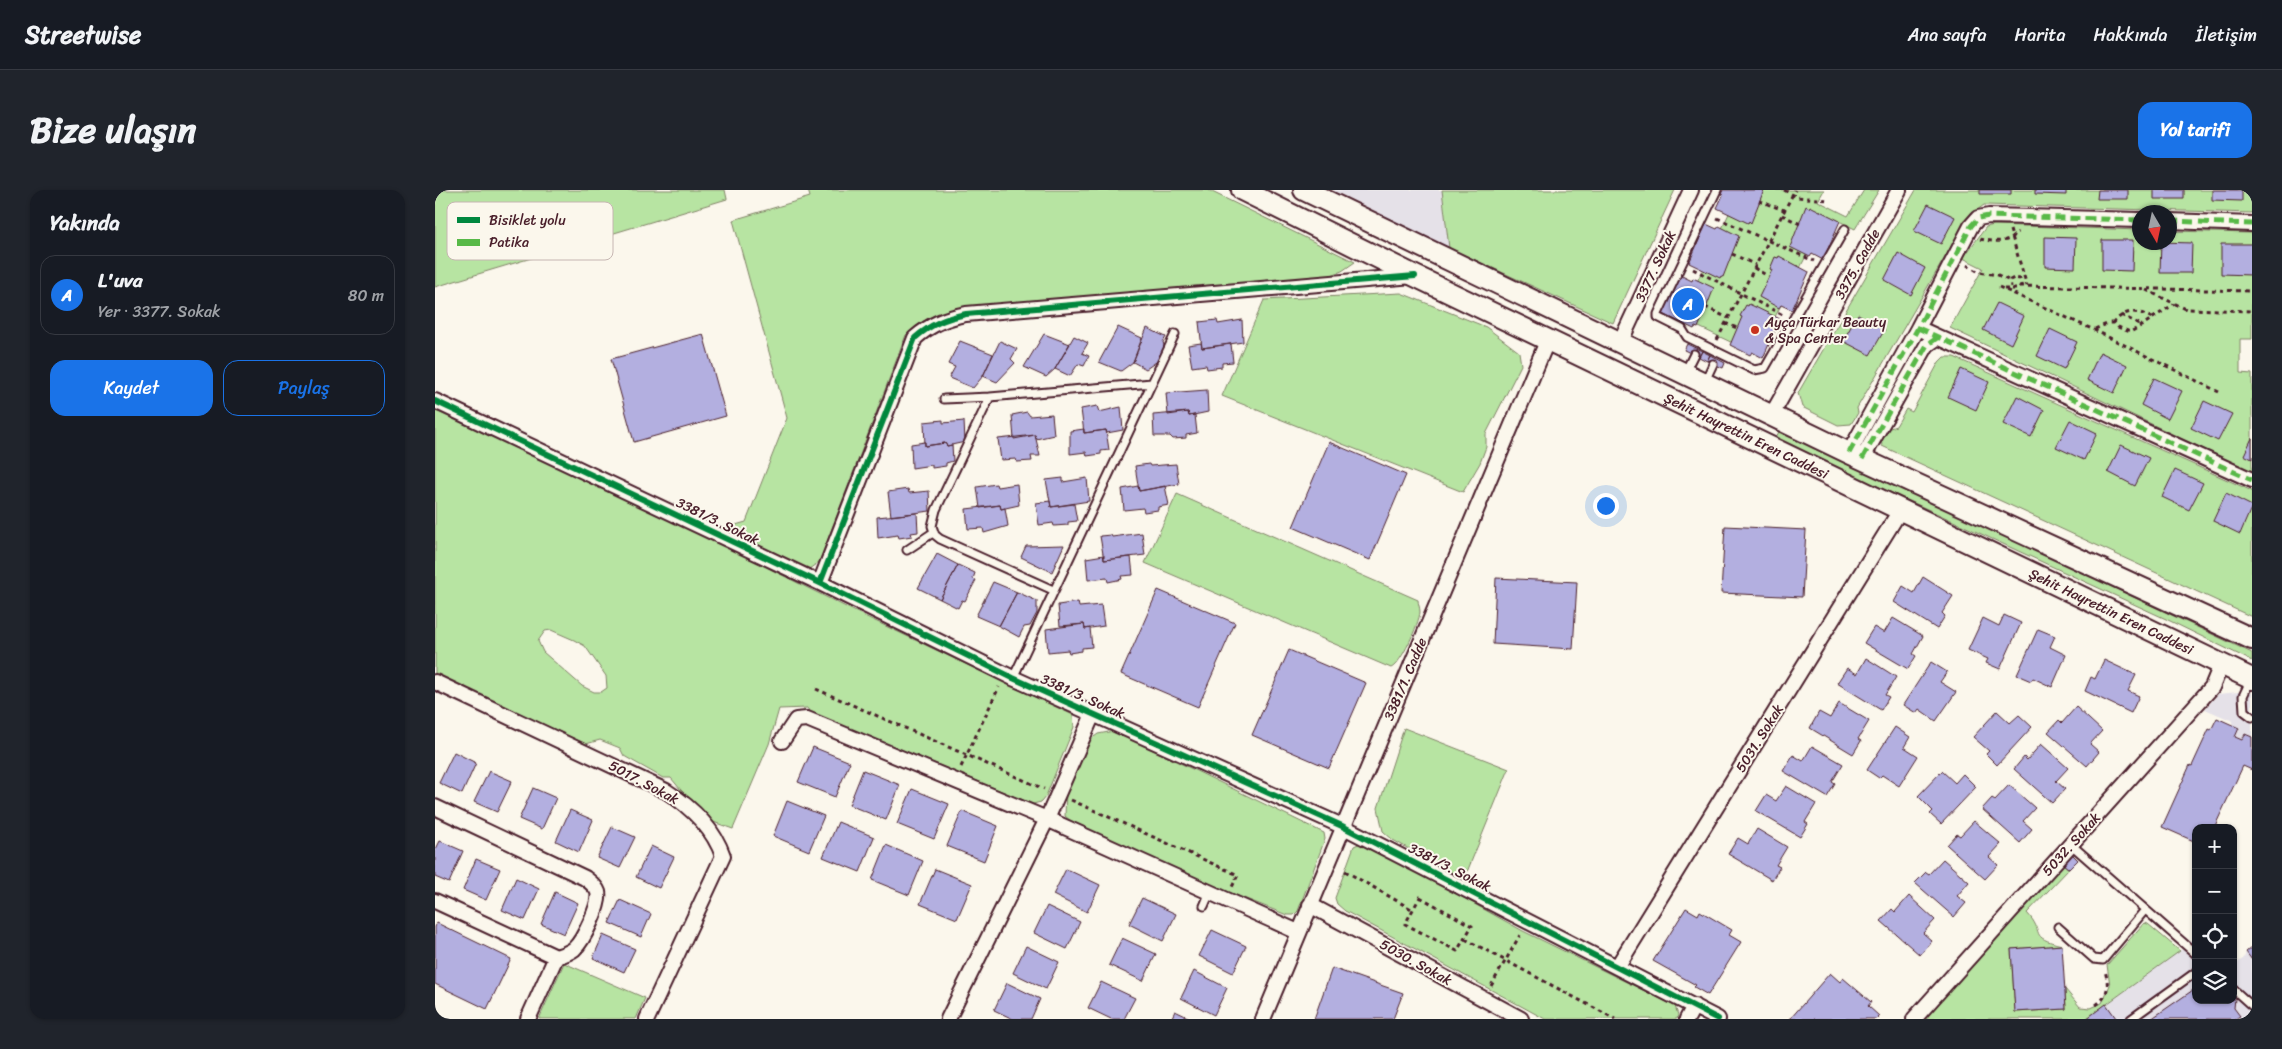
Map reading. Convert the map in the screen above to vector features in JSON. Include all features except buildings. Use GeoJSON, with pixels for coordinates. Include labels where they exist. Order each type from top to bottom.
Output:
{"type":"FeatureCollection","features":[{"type":"Feature","properties":{"kind":"main road","name":"Şehit Hayrettin Eren Caddesi"},"geometry":{"type":"LineString","coordinates":[[1243,190],[1415,276],[2252,679]]}},
{"type":"Feature","properties":{"kind":"main road","name":"Şehit Hayrettin Eren Caddesi"},"geometry":{"type":"LineString","coordinates":[[1304,190],[1855,456],[2252,640]]}},
{"type":"Feature","properties":{"kind":"main road"},"geometry":{"type":"LineString","coordinates":[[1758,440],[1771,416]]}},
{"type":"Feature","properties":{"kind":"street","name":"3377. Sokak"},"geometry":{"type":"LineString","coordinates":[[1620,343],[1691,190]]}},
{"type":"Feature","properties":{"kind":"street","name":"3375. Cadde"},"geometry":{"type":"LineString","coordinates":[[1771,416],[1899,190]]}},
{"type":"Feature","properties":{"kind":"street"},"geometry":{"type":"LineString","coordinates":[[1855,456],[1918,328],[1966,236],[1978,218],[2006,216],[2132,220]]}},
{"type":"Feature","properties":{"kind":"street"},"geometry":{"type":"LineString","coordinates":[[2177,221],[2252,224]]}},
{"type":"Feature","properties":{"kind":"street"},"geometry":{"type":"LineString","coordinates":[[820,583],[915,338],[927,327],[944,319],[966,314],[1415,276]]}},
{"type":"Feature","properties":{"kind":"street"},"geometry":{"type":"LineString","coordinates":[[1918,328],[2252,480]]}},
{"type":"Feature","properties":{"kind":"street"},"geometry":{"type":"LineString","coordinates":[[1855,456],[1927,345],[1937,338]]}},
{"type":"Feature","properties":{"kind":"street","name":"3381/1. Cadde"},"geometry":{"type":"LineString","coordinates":[[1263,1019],[1548,339]]}},
{"type":"Feature","properties":{"kind":"street","name":"3381/3. Sokak"},"geometry":{"type":"LineString","coordinates":[[435,401],[820,583],[1007,680],[1093,714],[1343,826],[1718,1019]]}},
{"type":"Feature","properties":{"kind":"street","name":"5031. Sokak"},"geometry":{"type":"LineString","coordinates":[[1617,967],[1901,510]]}},
{"type":"Feature","properties":{"kind":"street","name":"5032. Sokak"},"geometry":{"type":"LineString","coordinates":[[1914,1019],[2211,687],[2221,665]]}},
{"type":"Feature","properties":{"kind":"street","name":"5017. Sokak"},"geometry":{"type":"LineString","coordinates":[[435,682],[667,791],[690,809],[714,836],[723,856],[647,1019]]}},
{"type":"Feature","properties":{"kind":"street"},"geometry":{"type":"LineString","coordinates":[[948,1019],[1047,819],[1093,714]]}},
{"type":"Feature","properties":{"kind":"street"},"geometry":{"type":"LineString","coordinates":[[782,742],[796,720],[807,719],[1047,819],[1298,932]]}},
{"type":"Feature","properties":{"kind":"street"},"geometry":{"type":"LineString","coordinates":[[435,807],[585,878],[595,886],[599,894],[582,937],[574,949],[556,957],[528,1019]]}},
{"type":"Feature","properties":{"kind":"street"},"geometry":{"type":"LineString","coordinates":[[435,901],[556,957]]}},
{"type":"Feature","properties":{"kind":"street","name":"5030. Sokak"},"geometry":{"type":"LineString","coordinates":[[1310,904],[1521,1019]]}},
{"type":"Feature","properties":{"kind":"street"},"geometry":{"type":"LineString","coordinates":[[1687,1019],[1694,1006]]}},
{"type":"Feature","properties":{"kind":"lane"},"geometry":{"type":"LineString","coordinates":[[1717,190],[1658,317],[1682,329],[1697,349],[1754,370],[1763,369],[1845,229]]}},
{"type":"Feature","properties":{"kind":"lane"},"geometry":{"type":"LineString","coordinates":[[1007,680],[1053,590],[1175,334]]}},
{"type":"Feature","properties":{"kind":"lane"},"geometry":{"type":"LineString","coordinates":[[1684,374],[1697,349]]}},
{"type":"Feature","properties":{"kind":"lane"},"geometry":{"type":"LineString","coordinates":[[1704,383],[1715,356]]}},
{"type":"Feature","properties":{"kind":"lane"},"geometry":{"type":"LineString","coordinates":[[944,399],[1151,384]]}},
{"type":"Feature","properties":{"kind":"lane"},"geometry":{"type":"LineString","coordinates":[[990,397],[936,510],[932,521],[934,532],[940,539],[961,550],[1053,590]]}},
{"type":"Feature","properties":{"kind":"lane"},"geometry":{"type":"LineString","coordinates":[[907,550],[934,532]]}},
{"type":"Feature","properties":{"kind":"lane"},"geometry":{"type":"LineString","coordinates":[[2252,679],[2242,701],[2244,711],[2252,717]]}},
{"type":"Feature","properties":{"kind":"lane"},"geometry":{"type":"LineString","coordinates":[[2075,848],[2192,951]]}},
{"type":"Feature","properties":{"kind":"lane"},"geometry":{"type":"LineString","coordinates":[[1204,906],[1210,892]]}},
{"type":"Feature","properties":{"kind":"lane"},"geometry":{"type":"LineString","coordinates":[[2058,927],[2094,959],[2099,961],[2103,960],[2145,910]]}},
{"type":"Feature","properties":{"kind":"lane"},"geometry":{"type":"LineString","coordinates":[[2131,1019],[2192,975]]}},
{"type":"Feature","properties":{"kind":"lane"},"geometry":{"type":"LineString","coordinates":[[2237,992],[2252,1006]]}},
{"type":"Feature","properties":{"kind":"path"},"geometry":{"type":"LineString","coordinates":[[1784,190],[1792,196],[1828,200]]}},
{"type":"Feature","properties":{"kind":"path"},"geometry":{"type":"LineString","coordinates":[[1715,356],[1725,323],[1795,190]]}},
{"type":"Feature","properties":{"kind":"path"},"geometry":{"type":"LineString","coordinates":[[1759,201],[1784,210]]}},
{"type":"Feature","properties":{"kind":"path"},"geometry":{"type":"LineString","coordinates":[[1706,212],[1824,266]]}},
{"type":"Feature","properties":{"kind":"path"},"geometry":{"type":"LineString","coordinates":[[1782,215],[1801,224]]}},
{"type":"Feature","properties":{"kind":"path"},"geometry":{"type":"LineString","coordinates":[[2006,216],[2027,286]]}},
{"type":"Feature","properties":{"kind":"path"},"geometry":{"type":"LineString","coordinates":[[1966,236],[1994,242],[2012,238],[2019,229],[2021,217]]}},
{"type":"Feature","properties":{"kind":"path"},"geometry":{"type":"LineString","coordinates":[[1732,254],[1768,276]]}},
{"type":"Feature","properties":{"kind":"path"},"geometry":{"type":"LineString","coordinates":[[1955,258],[1979,272],[1998,274],[2010,280],[2018,278],[2021,281],[2021,286]]}},
{"type":"Feature","properties":{"kind":"path"},"geometry":{"type":"LineString","coordinates":[[1682,263],[1793,320]]}},
{"type":"Feature","properties":{"kind":"path"},"geometry":{"type":"LineString","coordinates":[[2010,280],[2011,287]]}},
{"type":"Feature","properties":{"kind":"path"},"geometry":{"type":"LineString","coordinates":[[2219,392],[2094,330],[2001,288],[2011,287],[2016,290],[2021,286],[2027,286],[2252,291]]}},
{"type":"Feature","properties":{"kind":"path"},"geometry":{"type":"LineString","coordinates":[[2145,289],[2187,309],[2252,311]]}},
{"type":"Feature","properties":{"kind":"path"},"geometry":{"type":"LineString","coordinates":[[2094,330],[2109,323],[2115,323],[2130,332],[2143,326],[2175,304]]}},
{"type":"Feature","properties":{"kind":"path"},"geometry":{"type":"LineString","coordinates":[[1705,307],[1728,318]]}},
{"type":"Feature","properties":{"kind":"path"},"geometry":{"type":"LineString","coordinates":[[2115,323],[2121,315],[2130,311],[2152,318]]}},
{"type":"Feature","properties":{"kind":"path"},"geometry":{"type":"LineString","coordinates":[[2121,315],[2143,326]]}},
{"type":"Feature","properties":{"kind":"path"},"geometry":{"type":"LineString","coordinates":[[1725,323],[1737,328]]}},
{"type":"Feature","properties":{"kind":"path"},"geometry":{"type":"LineString","coordinates":[[958,772],[1007,680]]}},
{"type":"Feature","properties":{"kind":"path"},"geometry":{"type":"LineString","coordinates":[[816,689],[1237,875],[1225,899]]}},
{"type":"Feature","properties":{"kind":"path"},"geometry":{"type":"LineString","coordinates":[[1345,871],[1413,910]]}},
{"type":"Feature","properties":{"kind":"path"},"geometry":{"type":"LineString","coordinates":[[1420,897],[1472,926],[1465,939],[1457,951],[1405,924],[1420,897]]}},
{"type":"Feature","properties":{"kind":"path"},"geometry":{"type":"LineString","coordinates":[[1483,999],[1528,922]]}},
{"type":"Feature","properties":{"kind":"path"},"geometry":{"type":"LineString","coordinates":[[1465,939],[1615,1019]]}},
{"type":"Feature","properties":{"kind":"shaded area"},"geometry":{"type":"Polygon","coordinates":[[[1332,190],[1442,190],[1449,248],[1332,190]]]}},
{"type":"Feature","properties":{"kind":"shaded area"},"geometry":{"type":"Polygon","coordinates":[[[2248,691],[2252,693],[2252,737],[2245,734],[2242,740],[2235,737],[2233,721],[2205,709],[2218,694],[2248,691]]]}},
{"type":"Feature","properties":{"kind":"shaded area"},"geometry":{"type":"Polygon","coordinates":[[[2190,940],[2192,942],[2192,1004],[2237,1004],[2237,963],[2244,958],[2246,952],[2252,947],[2252,1019],[2086,1019],[2180,951],[2190,940]]]}},
{"type":"Feature","properties":{"kind":"green space"},"geometry":{"type":"Polygon","coordinates":[[[435,190],[725,190],[727,199],[613,233],[613,202],[447,202],[447,260],[525,260],[435,287],[435,190]]]}},
{"type":"Feature","properties":{"kind":"green space"},"geometry":{"type":"Polygon","coordinates":[[[808,190],[1208,190],[1355,262],[1342,271],[1323,278],[967,307],[941,313],[927,319],[906,335],[819,562],[809,569],[797,567],[725,528],[746,522],[787,418],[733,220],[810,197],[808,190]]]}},
{"type":"Feature","properties":{"kind":"green space"},"geometry":{"type":"Polygon","coordinates":[[[1442,190],[1675,190],[1613,323],[1449,248],[1442,190]]]}},
{"type":"Feature","properties":{"kind":"green space"},"geometry":{"type":"Polygon","coordinates":[[[1740,190],[1824,190],[1818,201],[1848,216],[1864,190],[1879,190],[1855,229],[1827,215],[1756,354],[1680,318],[1740,190]]]}},
{"type":"Feature","properties":{"kind":"green space"},"geometry":{"type":"Polygon","coordinates":[[[1916,190],[2252,190],[2252,213],[2177,211],[2177,205],[2132,205],[2132,209],[1984,205],[1969,216],[1857,408],[1858,413],[1851,424],[1838,425],[1802,407],[1798,393],[1916,190]]]}},
{"type":"Feature","properties":{"kind":"green space"},"geometry":{"type":"Polygon","coordinates":[[[1994,225],[2132,230],[2132,250],[2177,250],[2177,231],[2252,233],[2252,339],[2240,339],[2240,373],[2252,374],[2252,472],[1950,328],[1983,268],[1963,258],[1986,227],[1994,225]]]}},
{"type":"Feature","properties":{"kind":"green space"},"geometry":{"type":"Polygon","coordinates":[[[1401,293],[1486,327],[1519,352],[1521,365],[1486,434],[1486,447],[1480,463],[1463,492],[1222,396],[1264,300],[1401,293]]]}},
{"type":"Feature","properties":{"kind":"green space"},"geometry":{"type":"Polygon","coordinates":[[[1944,357],[1954,357],[2252,491],[2252,617],[1882,446],[1881,438],[1887,429],[1896,426],[1906,409],[1912,412],[1939,362],[1944,357]]]}},
{"type":"Feature","properties":{"kind":"green space"},"geometry":{"type":"Polygon","coordinates":[[[435,411],[449,415],[720,539],[772,570],[854,611],[1073,715],[1074,727],[1046,796],[1041,802],[1033,804],[810,712],[807,708],[779,709],[769,744],[733,829],[705,819],[671,778],[663,778],[624,756],[620,748],[600,740],[586,744],[435,674],[435,411]],[[551,630],[545,631],[538,641],[543,652],[582,686],[594,692],[601,692],[607,688],[606,676],[585,646],[551,630]]]}},
{"type":"Feature","properties":{"kind":"green space"},"geometry":{"type":"Polygon","coordinates":[[[1780,430],[2252,653],[2252,661],[2166,619],[1775,439],[1780,430]]]}},
{"type":"Feature","properties":{"kind":"green space"},"geometry":{"type":"Polygon","coordinates":[[[1177,494],[1418,600],[1419,618],[1400,659],[1391,668],[1145,563],[1177,494]]]}},
{"type":"Feature","properties":{"kind":"green space"},"geometry":{"type":"Polygon","coordinates":[[[1404,728],[1509,769],[1467,872],[1461,878],[1393,840],[1383,831],[1378,808],[1404,728]]]}},
{"type":"Feature","properties":{"kind":"green space"},"geometry":{"type":"Polygon","coordinates":[[[1114,731],[1324,833],[1325,839],[1298,911],[1294,915],[1287,915],[1213,886],[1072,822],[1065,816],[1066,791],[1087,742],[1098,734],[1114,731]]]}},
{"type":"Feature","properties":{"kind":"green space"},"geometry":{"type":"Polygon","coordinates":[[[1363,842],[1523,931],[1675,1006],[1678,1015],[1677,1019],[1545,1019],[1345,911],[1337,904],[1335,898],[1354,846],[1363,842]]]}},
{"type":"Feature","properties":{"kind":"green space"},"geometry":{"type":"Polygon","coordinates":[[[2062,863],[2069,869],[2027,913],[2036,925],[2041,937],[2062,945],[2011,949],[2015,1012],[2066,1009],[2065,989],[2080,1007],[2091,1008],[2102,1003],[2110,985],[2107,965],[2144,923],[2148,924],[2180,951],[2086,1019],[1925,1019],[2062,863]]]}},
{"type":"Feature","properties":{"kind":"green space"},"geometry":{"type":"Polygon","coordinates":[[[564,963],[645,998],[636,1019],[539,1019],[564,963]]]}},
{"type":"Feature","properties":{"kind":"marked path"},"geometry":{"type":"LineString","coordinates":[[1849,453],[1918,328],[1971,226],[1978,218],[1989,216],[2132,220]]}},
{"type":"Feature","properties":{"kind":"marked path"},"geometry":{"type":"LineString","coordinates":[[2177,221],[2252,224]]}},
{"type":"Feature","properties":{"kind":"marked path"},"geometry":{"type":"LineString","coordinates":[[1918,328],[2252,480]]}},
{"type":"Feature","properties":{"kind":"marked path"},"geometry":{"type":"LineString","coordinates":[[1862,459],[1927,345],[1937,338]]}},
{"type":"Feature","properties":{"kind":"cycle path"},"geometry":{"type":"LineString","coordinates":[[820,583],[915,338],[933,325],[952,317],[966,314],[1415,276]]}},
{"type":"Feature","properties":{"kind":"cycle path"},"geometry":{"type":"LineString","coordinates":[[435,401],[820,583],[1013,678],[1342,826],[1718,1019]]}},
{"type":"Feature","properties":{"kind":"place","name":"L'uva"},"geometry":{"type":"Point","coordinates":[1688,304]}},
{"type":"Feature","properties":{"kind":"place","name":"Ayça Türkar Beauty & Spa Center"},"geometry":{"type":"Point","coordinates":[1755,330]}}]}
